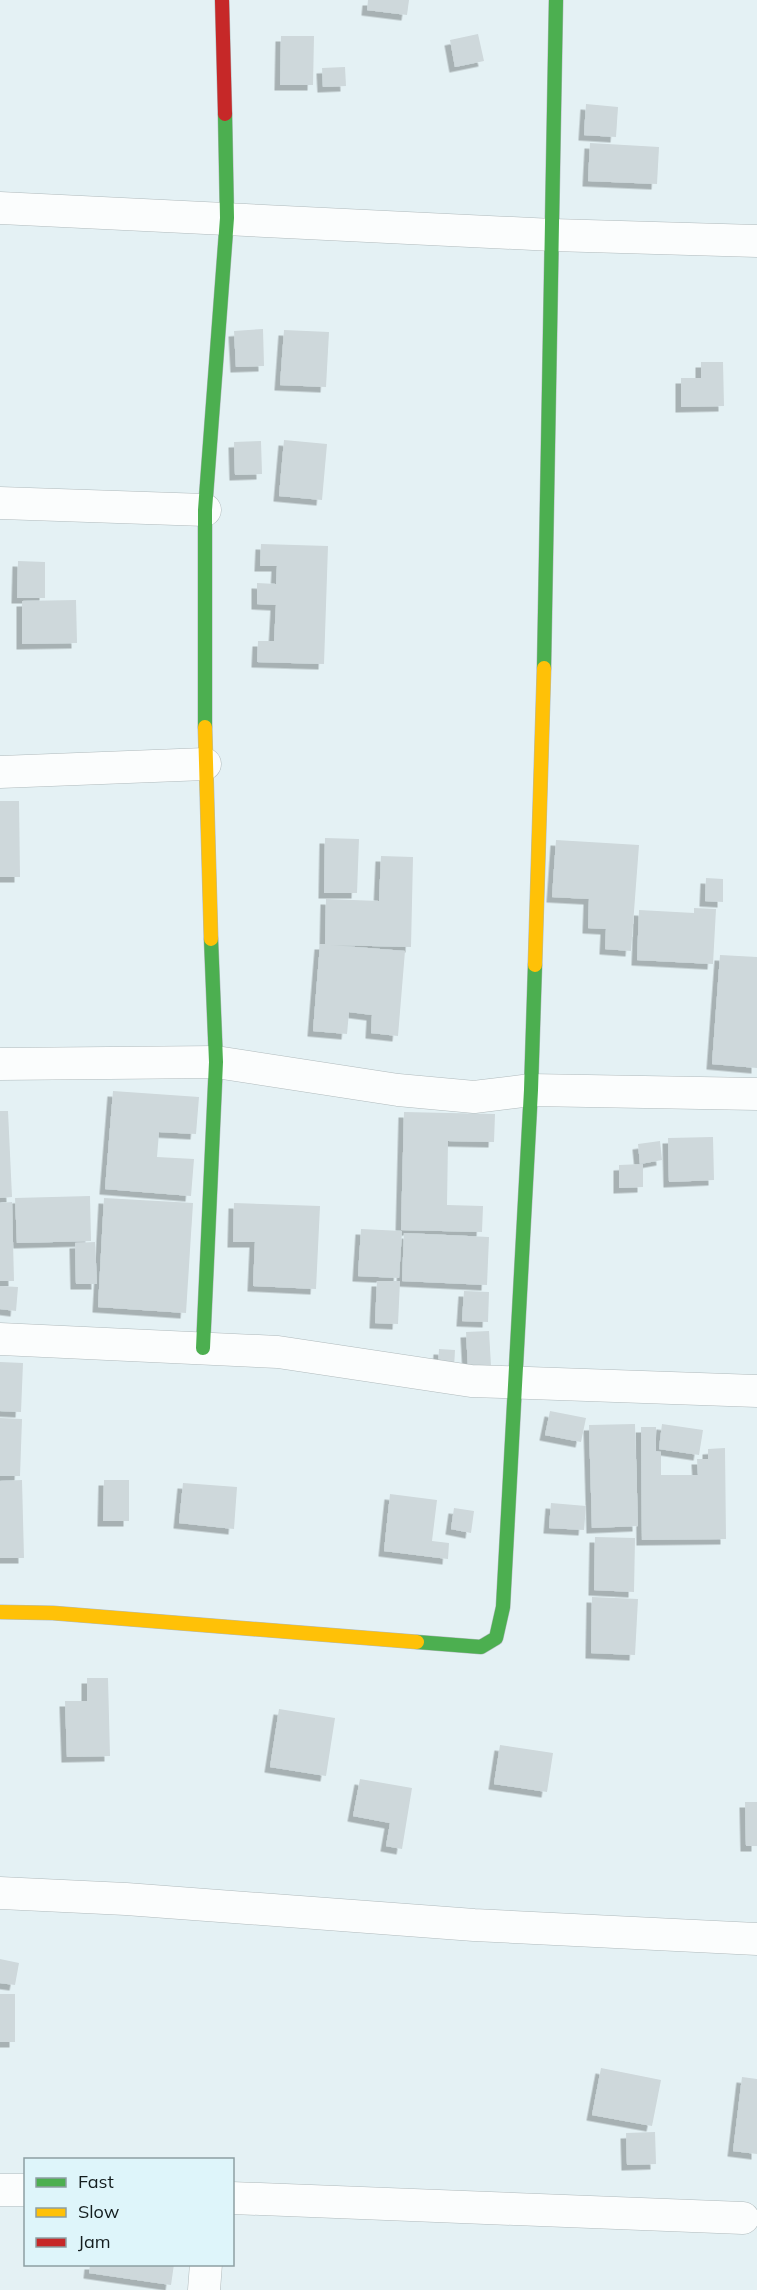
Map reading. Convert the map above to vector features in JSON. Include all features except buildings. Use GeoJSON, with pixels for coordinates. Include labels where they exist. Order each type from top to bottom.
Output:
{"type":"FeatureCollection","features":[{"type":"Feature","properties":{"kind":"street"},"geometry":{"type":"LineString","coordinates":[[203,1348],[216,1062],[205,764],[205,510],[227,218],[222,0]]}},
{"type":"Feature","properties":{"kind":"street"},"geometry":{"type":"LineString","coordinates":[[0,1612],[52,1613],[482,1647],[496,1638],[503,1606],[531,1090],[548,534],[556,0]]}},
{"type":"Feature","properties":{"kind":"street"},"geometry":{"type":"LineString","coordinates":[[0,208],[553,235],[757,242]]}},
{"type":"Feature","properties":{"kind":"street"},"geometry":{"type":"LineString","coordinates":[[0,503],[205,510]]}},
{"type":"Feature","properties":{"kind":"street"},"geometry":{"type":"LineString","coordinates":[[0,772],[205,764]]}},
{"type":"Feature","properties":{"kind":"street"},"geometry":{"type":"LineString","coordinates":[[0,1064],[216,1062],[435,1094],[474,1096],[531,1090],[757,1094]]}},
{"type":"Feature","properties":{"kind":"street"},"geometry":{"type":"LineString","coordinates":[[0,1339],[278,1352],[471,1382],[516,1381],[757,1391]]}},
{"type":"Feature","properties":{"kind":"street"},"geometry":{"type":"LineString","coordinates":[[0,1893],[138,1900],[474,1925],[757,1939]]}},
{"type":"Feature","properties":{"kind":"street"},"geometry":{"type":"LineString","coordinates":[[0,2190],[24,2190]]}},
{"type":"Feature","properties":{"kind":"street"},"geometry":{"type":"LineString","coordinates":[[234,2198],[743,2218]]}},
{"type":"Feature","properties":{"kind":"street"},"geometry":{"type":"LineString","coordinates":[[204,2290],[206,2266]]}},
{"type":"Feature","properties":{"kind":"traffic: fast"},"geometry":{"type":"LineString","coordinates":[[544,668],[556,0]]}},
{"type":"Feature","properties":{"kind":"traffic: fast"},"geometry":{"type":"LineString","coordinates":[[205,727],[205,510],[227,218],[225,114]]}},
{"type":"Feature","properties":{"kind":"traffic: fast"},"geometry":{"type":"LineString","coordinates":[[203,1348],[216,1062],[211,939]]}},
{"type":"Feature","properties":{"kind":"traffic: fast"},"geometry":{"type":"LineString","coordinates":[[417,1642],[481,1647],[496,1638],[503,1607],[531,1090],[535,965]]}},
{"type":"Feature","properties":{"kind":"traffic: slow"},"geometry":{"type":"LineString","coordinates":[[535,965],[544,668]]}},
{"type":"Feature","properties":{"kind":"traffic: slow"},"geometry":{"type":"LineString","coordinates":[[205,727],[211,939]]}},
{"type":"Feature","properties":{"kind":"traffic: slow"},"geometry":{"type":"LineString","coordinates":[[0,1612],[53,1613],[417,1642]]}},
{"type":"Feature","properties":{"kind":"traffic: jam"},"geometry":{"type":"LineString","coordinates":[[222,0],[225,114]]}}]}
